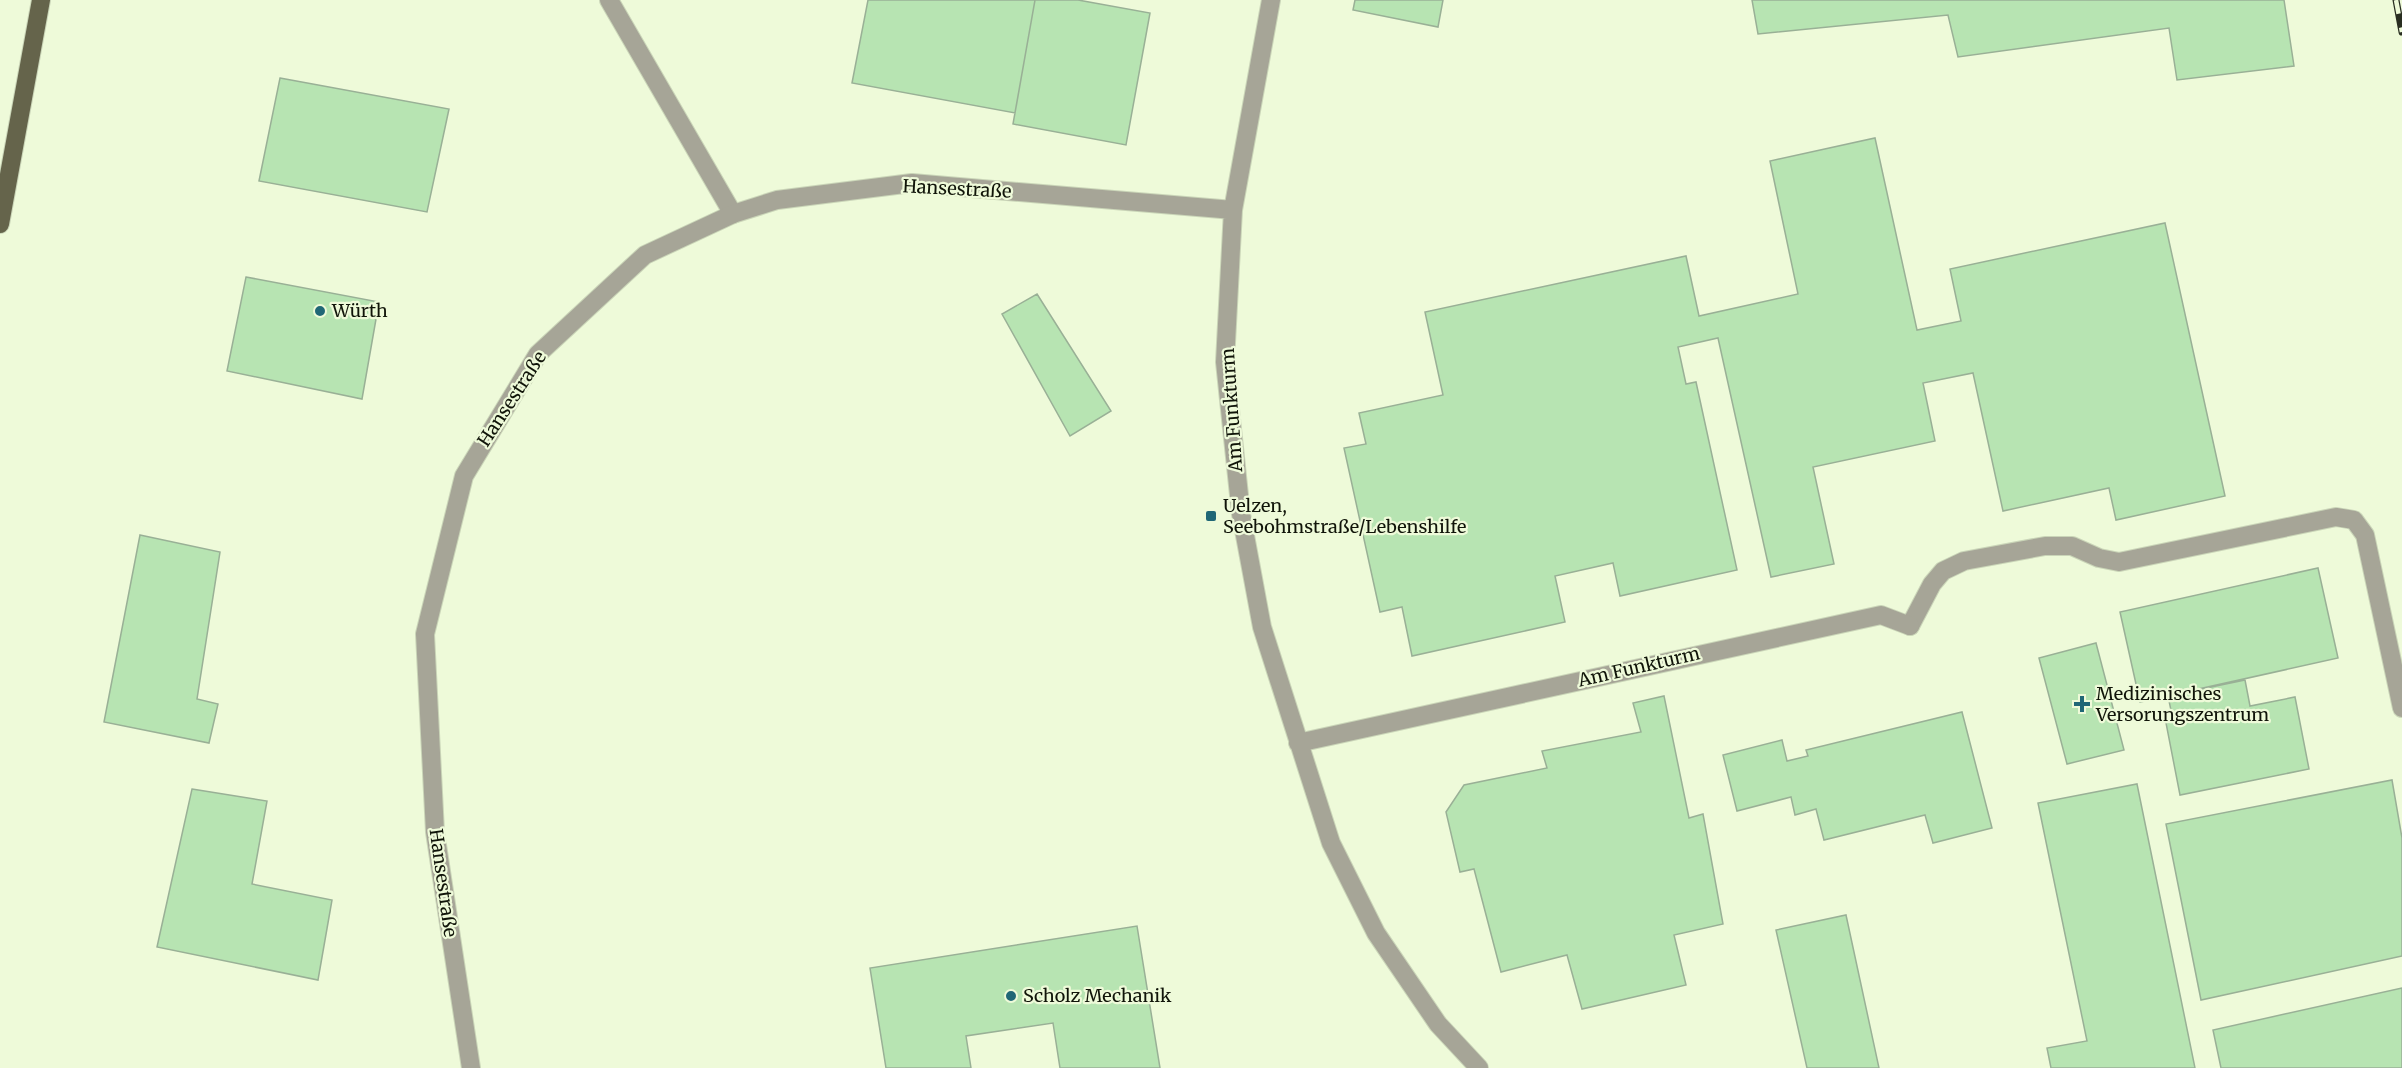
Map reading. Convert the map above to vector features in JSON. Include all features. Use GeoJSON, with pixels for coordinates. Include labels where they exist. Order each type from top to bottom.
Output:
{"type":"FeatureCollection","features":[{"type":"Feature","properties":{"kind":"main road"},"geometry":{"type":"LineString","coordinates":[[0,224],[41,0]]}},
{"type":"Feature","properties":{"kind":"street"},"geometry":{"type":"LineString","coordinates":[[609,0],[733,214]]}},
{"type":"Feature","properties":{"kind":"street","name":"Am Funkturm"},"geometry":{"type":"LineString","coordinates":[[1271,0],[1233,210],[1225,362],[1240,514],[1262,627],[1331,843],[1376,933],[1438,1024],[1479,1068]]}},
{"type":"Feature","properties":{"kind":"street","name":"Hansestraße"},"geometry":{"type":"LineString","coordinates":[[471,1068],[435,832],[425,634],[464,476],[538,354],[645,255],[733,214],[777,200],[912,183],[1233,210]]}},
{"type":"Feature","properties":{"kind":"street","name":"Am Funkturm"},"geometry":{"type":"LineString","coordinates":[[1298,743],[1881,615],[1910,626],[1938,577],[1943,571],[1964,561],[2045,546],[2072,546],[2099,558],[2120,562],[2336,517],[2354,520],[2365,535],[2402,708]]}},
{"type":"Feature","properties":{"kind":"building"},"geometry":{"type":"Polygon","coordinates":[[[868,0],[1035,0],[1015,113],[852,83],[868,0]]]}},
{"type":"Feature","properties":{"kind":"building"},"geometry":{"type":"Polygon","coordinates":[[[1035,0],[1078,0],[1150,13],[1126,145],[1013,124],[1035,0]]]}},
{"type":"Feature","properties":{"kind":"building"},"geometry":{"type":"Polygon","coordinates":[[[1355,0],[1443,0],[1438,27],[1353,10],[1355,0]]]}},
{"type":"Feature","properties":{"kind":"building"},"geometry":{"type":"Polygon","coordinates":[[[1752,0],[2284,0],[2294,66],[2177,80],[2169,28],[1958,57],[1948,15],[1758,34],[1752,0]]]}},
{"type":"Feature","properties":{"kind":"building"},"geometry":{"type":"Polygon","coordinates":[[[280,78],[449,109],[427,212],[259,181],[280,78]]]}},
{"type":"Feature","properties":{"kind":"building"},"geometry":{"type":"Polygon","coordinates":[[[1875,138],[1917,330],[1961,321],[1950,269],[2165,223],[2225,496],[2116,520],[2109,488],[2003,511],[1973,373],[1923,383],[1935,441],[1813,467],[1834,564],[1771,577],[1718,338],[1678,347],[1686,384],[1696,382],[1737,570],[1620,596],[1613,563],[1555,576],[1565,622],[1412,656],[1402,607],[1380,612],[1344,448],[1366,444],[1359,413],[1443,395],[1425,312],[1686,256],[1699,316],[1798,294],[1770,161],[1875,138]]]}},
{"type":"Feature","properties":{"kind":"building"},"geometry":{"type":"Polygon","coordinates":[[[246,277],[379,302],[362,399],[227,371],[246,277]]]}},
{"type":"Feature","properties":{"kind":"building"},"geometry":{"type":"Polygon","coordinates":[[[1037,294],[1111,411],[1070,436],[1002,314],[1037,294]]]}},
{"type":"Feature","properties":{"kind":"building"},"geometry":{"type":"Polygon","coordinates":[[[140,535],[220,552],[197,699],[218,704],[209,743],[104,722],[140,535]]]}},
{"type":"Feature","properties":{"kind":"building"},"geometry":{"type":"Polygon","coordinates":[[[2318,568],[2338,658],[2140,702],[2120,612],[2318,568]]]}},
{"type":"Feature","properties":{"kind":"building","name":"Medizinisches Versorungszentrum"},"geometry":{"type":"Polygon","coordinates":[[[2096,643],[2124,750],[2067,764],[2039,658],[2096,643]]]}},
{"type":"Feature","properties":{"kind":"building"},"geometry":{"type":"Polygon","coordinates":[[[2245,680],[2250,706],[2295,697],[2309,769],[2180,795],[2166,723],[2173,720],[2168,696],[2245,680]]]}},
{"type":"Feature","properties":{"kind":"building"},"geometry":{"type":"Polygon","coordinates":[[[1664,696],[1689,818],[1703,814],[1723,924],[1674,935],[1686,985],[1582,1009],[1567,955],[1501,972],[1474,869],[1460,872],[1446,812],[1464,785],[1547,768],[1542,751],[1641,732],[1633,703],[1664,696]]]}},
{"type":"Feature","properties":{"kind":"building"},"geometry":{"type":"Polygon","coordinates":[[[1962,712],[1992,828],[1933,843],[1925,815],[1824,840],[1816,809],[1795,815],[1791,797],[1737,811],[1723,755],[1782,740],[1787,761],[1808,756],[1806,750],[1962,712]]]}},
{"type":"Feature","properties":{"kind":"building"},"geometry":{"type":"Polygon","coordinates":[[[2392,780],[2402,838],[2402,956],[2201,1000],[2166,824],[2392,780]]]}},
{"type":"Feature","properties":{"kind":"building"},"geometry":{"type":"Polygon","coordinates":[[[2137,784],[2195,1068],[2051,1068],[2047,1048],[2087,1041],[2038,803],[2137,784]]]}},
{"type":"Feature","properties":{"kind":"building"},"geometry":{"type":"Polygon","coordinates":[[[192,789],[267,801],[252,884],[332,900],[318,980],[157,947],[192,789]]]}},
{"type":"Feature","properties":{"kind":"building"},"geometry":{"type":"Polygon","coordinates":[[[1846,915],[1879,1068],[1807,1068],[1776,930],[1846,915]]]}},
{"type":"Feature","properties":{"kind":"building","name":"Scholz Mechanik"},"geometry":{"type":"Polygon","coordinates":[[[1137,926],[1160,1068],[1060,1068],[1053,1023],[966,1036],[971,1068],[886,1068],[870,968],[1137,926]]]}},
{"type":"Feature","properties":{"kind":"building"},"geometry":{"type":"Polygon","coordinates":[[[2402,988],[2402,1068],[2221,1068],[2213,1030],[2402,988]]]}},
{"type":"Feature","properties":{"kind":"railway"},"geometry":{"type":"LineString","coordinates":[[2396,0],[2402,32]]}},
{"type":"Feature","properties":{"kind":"place","name":"Würth"},"geometry":{"type":"Point","coordinates":[320,311]}},
{"type":"Feature","properties":{"kind":"place","name":"Uelzen, Seebohmstraße/Lebenshilfe"},"geometry":{"type":"Point","coordinates":[1211,516]}},
{"type":"Feature","properties":{"kind":"place","name":"Medizinisches Versorungszentrum"},"geometry":{"type":"Point","coordinates":[2082,704]}},
{"type":"Feature","properties":{"kind":"place","name":"Scholz Mechanik"},"geometry":{"type":"Point","coordinates":[1011,996]}}]}
